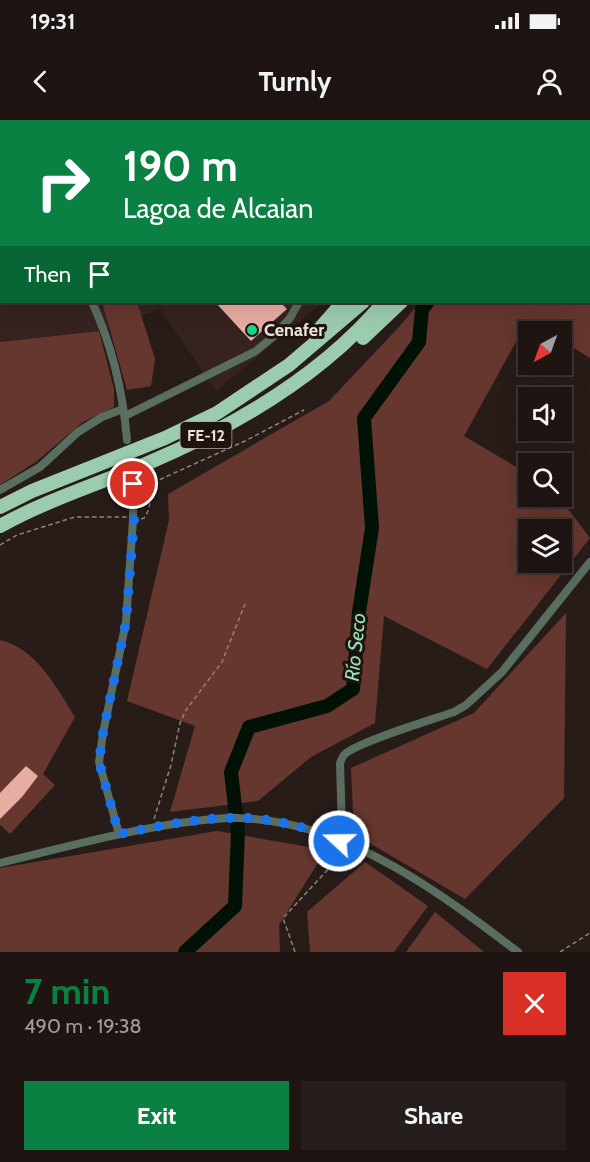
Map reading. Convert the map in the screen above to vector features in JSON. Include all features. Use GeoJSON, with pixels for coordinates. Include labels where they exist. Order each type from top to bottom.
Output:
{"type":"FeatureCollection","features":[{"type":"Feature","properties":{"kind":"highway"},"geometry":{"type":"LineString","coordinates":[[289,365],[342,303]]}},
{"type":"Feature","properties":{"kind":"highway","name":"FE-12"},"geometry":{"type":"LineString","coordinates":[[0,507],[32,491],[175,433],[241,398],[289,365],[362,303]]}},
{"type":"Feature","properties":{"kind":"highway","name":"FE-12"},"geometry":{"type":"LineString","coordinates":[[0,526],[52,501],[149,462],[228,425],[298,380],[365,324],[383,303]]}},
{"type":"Feature","properties":{"kind":"highway"},"geometry":{"type":"LineString","coordinates":[[298,380],[343,354],[400,303]]}},
{"type":"Feature","properties":{"kind":"street"},"geometry":{"type":"LineString","coordinates":[[92,303],[103,326],[115,364],[127,440]]}},
{"type":"Feature","properties":{"kind":"street"},"geometry":{"type":"LineString","coordinates":[[0,490],[40,466],[78,432],[102,417],[124,412],[256,351],[282,326],[298,303]]}},
{"type":"Feature","properties":{"kind":"street"},"geometry":{"type":"LineString","coordinates":[[119,834],[99,762],[126,622],[134,518],[133,484]]}},
{"type":"Feature","properties":{"kind":"street"},"geometry":{"type":"LineString","coordinates":[[339,841],[342,830],[340,764],[343,756],[350,750],[370,741],[454,712],[466,705],[502,672],[590,562]]}},
{"type":"Feature","properties":{"kind":"street"},"geometry":{"type":"LineString","coordinates":[[0,862],[151,828],[228,818],[272,821],[316,831],[400,870],[518,952]]}},
{"type":"Feature","properties":{"kind":"path"},"geometry":{"type":"LineString","coordinates":[[0,545],[17,535],[75,517],[144,518],[148,511],[150,494],[161,479],[245,441],[304,410]]}},
{"type":"Feature","properties":{"kind":"path"},"geometry":{"type":"LineString","coordinates":[[151,828],[171,765],[180,723],[186,710],[222,662],[245,604]]}},
{"type":"Feature","properties":{"kind":"path"},"geometry":{"type":"LineString","coordinates":[[295,952],[284,918],[349,845]]}},
{"type":"Feature","properties":{"kind":"path"},"geometry":{"type":"LineString","coordinates":[[560,952],[590,933]]}},
{"type":"Feature","properties":{"kind":"shaded area"},"geometry":{"type":"Polygon","coordinates":[[[0,303],[322,303],[216,391],[160,309],[99,331],[0,342],[0,303]]]}},
{"type":"Feature","properties":{"kind":"shaded area"},"geometry":{"type":"Polygon","coordinates":[[[102,303],[137,303],[155,359],[151,386],[127,390],[102,303]]]}},
{"type":"Feature","properties":{"kind":"shaded area"},"geometry":{"type":"Polygon","coordinates":[[[419,303],[590,303],[590,358],[572,347],[572,321],[518,321],[518,338],[464,436],[518,468],[518,507],[567,507],[590,538],[572,561],[572,519],[518,519],[518,573],[562,573],[487,669],[384,616],[375,723],[311,757],[258,801],[170,812],[195,726],[127,701],[169,520],[168,494],[329,401],[419,303]]]}},
{"type":"Feature","properties":{"kind":"shaded area"},"geometry":{"type":"Polygon","coordinates":[[[99,331],[114,389],[114,407],[83,422],[37,461],[0,485],[0,342],[99,331]]]}},
{"type":"Feature","properties":{"kind":"shaded area"},"geometry":{"type":"Polygon","coordinates":[[[566,613],[564,798],[465,899],[354,834],[351,768],[474,713],[566,613]]]}},
{"type":"Feature","properties":{"kind":"shaded area"},"geometry":{"type":"Polygon","coordinates":[[[0,640],[13,644],[35,660],[53,682],[75,717],[43,774],[55,785],[10,834],[0,825],[0,640]]]}},
{"type":"Feature","properties":{"kind":"shaded area"},"geometry":{"type":"Polygon","coordinates":[[[217,831],[326,850],[279,925],[280,952],[0,952],[0,868],[217,831]]]}},
{"type":"Feature","properties":{"kind":"shaded area"},"geometry":{"type":"Polygon","coordinates":[[[365,862],[428,906],[394,952],[310,952],[307,912],[365,862]]]}},
{"type":"Feature","properties":{"kind":"shaded area"},"geometry":{"type":"Polygon","coordinates":[[[435,912],[484,952],[406,952],[435,912]]]}},
{"type":"Feature","properties":{"kind":"building","name":"Cenafer"},"geometry":{"type":"Polygon","coordinates":[[[216,303],[281,303],[287,309],[251,341],[216,303]]]}},
{"type":"Feature","properties":{"kind":"building"},"geometry":{"type":"Polygon","coordinates":[[[26,766],[38,776],[22,797],[0,819],[0,793],[26,766]]]}},
{"type":"Feature","properties":{"kind":"waterway","name":"Río Seco"},"geometry":{"type":"LineString","coordinates":[[185,952],[235,906],[238,832],[231,772],[249,727],[327,706],[353,689],[359,612],[372,528],[364,418],[419,342],[422,309],[427,303]]}},
{"type":"Feature","properties":{"kind":"place","name":"Cenafer"},"geometry":{"type":"Point","coordinates":[252,330]}},
{"type":"Feature","properties":{"kind":"route"},"geometry":{"type":"LineString","coordinates":[[133,484],[134,520],[126,622],[99,762],[119,834],[228,818],[272,821],[316,831],[339,841]]}}]}
